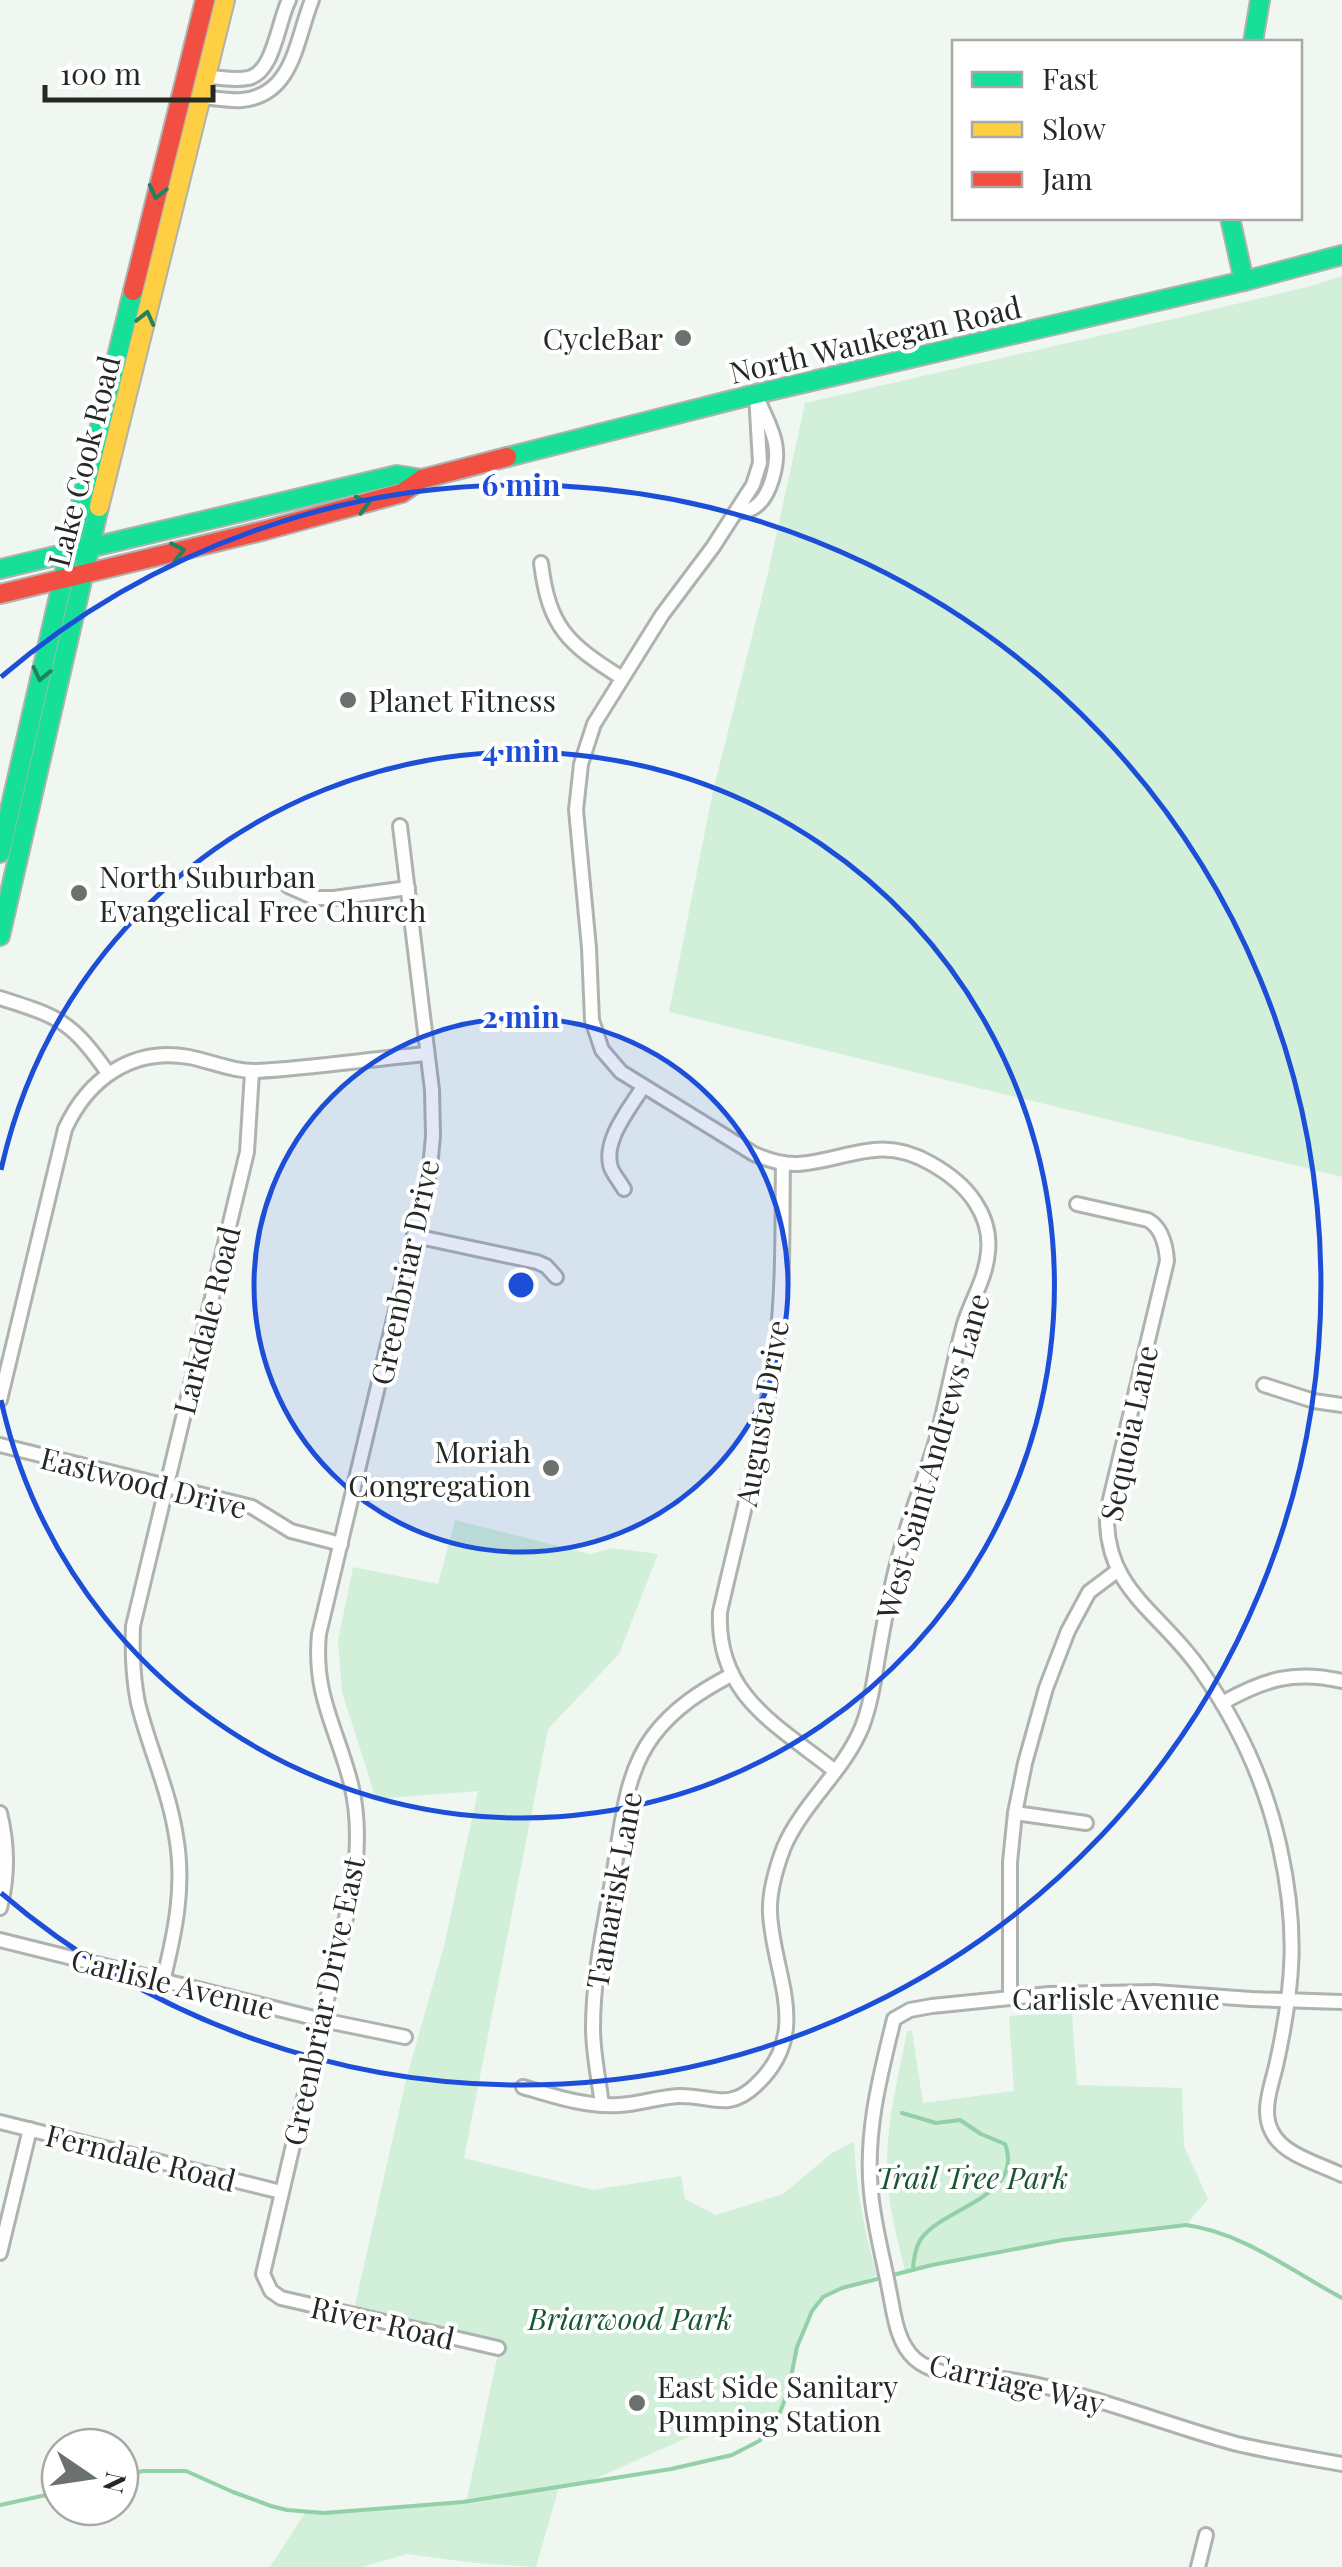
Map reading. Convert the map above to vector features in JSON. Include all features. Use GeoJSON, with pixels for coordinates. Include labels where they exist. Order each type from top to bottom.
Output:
{"type":"FeatureCollection","features":[{"type":"Feature","properties":{"kind":"main road","name":"Lake Cook Road"},"geometry":{"type":"LineString","coordinates":[[0,853],[204,0]]}},
{"type":"Feature","properties":{"kind":"main road","name":"Lake Cook Road"},"geometry":{"type":"LineString","coordinates":[[0,936],[89,548],[225,0]]}},
{"type":"Feature","properties":{"kind":"main road"},"geometry":{"type":"LineString","coordinates":[[1253,40],[1260,0]]}},
{"type":"Feature","properties":{"kind":"main road"},"geometry":{"type":"LineString","coordinates":[[1230,220],[1244,281]]}},
{"type":"Feature","properties":{"kind":"main road","name":"North Waukegan Road"},"geometry":{"type":"LineString","coordinates":[[0,594],[266,530],[402,493],[422,479],[756,394],[1342,255]]}},
{"type":"Feature","properties":{"kind":"main road","name":"North Waukegan Road"},"geometry":{"type":"LineString","coordinates":[[0,569],[397,475],[422,479]]}},
{"type":"Feature","properties":{"kind":"street"},"geometry":{"type":"LineString","coordinates":[[206,77],[248,78],[259,73],[268,60],[289,0]]}},
{"type":"Feature","properties":{"kind":"street"},"geometry":{"type":"LineString","coordinates":[[201,97],[240,100],[274,88],[288,72],[312,0]]}},
{"type":"Feature","properties":{"kind":"street"},"geometry":{"type":"LineString","coordinates":[[756,394],[776,444],[765,496],[753,508],[737,512],[622,678],[588,737],[576,810],[592,1020],[602,1050],[611,1063],[644,1087],[737,1145],[782,1163]]}},
{"type":"Feature","properties":{"kind":"street"},"geometry":{"type":"LineString","coordinates":[[541,563],[548,603],[561,629],[578,648],[622,678]]}},
{"type":"Feature","properties":{"kind":"street","name":"Greenbriar Drive"},"geometry":{"type":"LineString","coordinates":[[329,1594],[415,1236],[433,1136],[432,1090],[400,826]]}},
{"type":"Feature","properties":{"kind":"street"},"geometry":{"type":"LineString","coordinates":[[288,886],[315,898],[408,888]]}},
{"type":"Feature","properties":{"kind":"street"},"geometry":{"type":"LineString","coordinates":[[0,998],[55,1016],[78,1034],[108,1073]]}},
{"type":"Feature","properties":{"kind":"street"},"geometry":{"type":"LineString","coordinates":[[0,1400],[65,1128],[86,1092],[108,1073],[140,1060],[176,1056],[252,1072],[426,1054]]}},
{"type":"Feature","properties":{"kind":"street","name":"Larkdale Road"},"geometry":{"type":"LineString","coordinates":[[163,1981],[178,1914],[177,1840],[138,1703],[133,1626],[246,1152],[252,1072]]}},
{"type":"Feature","properties":{"kind":"street"},"geometry":{"type":"LineString","coordinates":[[624,1189],[609,1156],[618,1127],[644,1087]]}},
{"type":"Feature","properties":{"kind":"street","name":"West Saint Andrews Lane"},"geometry":{"type":"LineString","coordinates":[[523,2087],[602,2105],[622,2106],[667,2096],[734,2100],[754,2088],[768,2072],[778,2057],[788,2022],[770,1916],[773,1881],[794,1829],[854,1744],[866,1715],[888,1596],[936,1439],[963,1327],[986,1266],[989,1237],[980,1210],[956,1179],[919,1156],[890,1148],[782,1163]]}},
{"type":"Feature","properties":{"kind":"street","name":"Augusta Drive"},"geometry":{"type":"LineString","coordinates":[[731,1674],[719,1631],[720,1612],[761,1437],[776,1347],[781,1288],[782,1163]]}},
{"type":"Feature","properties":{"kind":"street","name":"Sequoia Lane"},"geometry":{"type":"LineString","coordinates":[[1077,1204],[1148,1220],[1163,1240],[1167,1261],[1106,1512],[1108,1548],[1124,1584],[1199,1667],[1222,1703],[1249,1754],[1267,1800],[1290,1897],[1294,1952],[1266,2116],[1277,2140],[1342,2175]]}},
{"type":"Feature","properties":{"kind":"street"},"geometry":{"type":"LineString","coordinates":[[415,1236],[537,1262],[556,1277]]}},
{"type":"Feature","properties":{"kind":"street"},"geometry":{"type":"LineString","coordinates":[[1264,1385],[1314,1401],[1342,1405]]}},
{"type":"Feature","properties":{"kind":"street","name":"Eastwood Drive"},"geometry":{"type":"LineString","coordinates":[[0,1445],[252,1507],[291,1531],[341,1544]]}},
{"type":"Feature","properties":{"kind":"street"},"geometry":{"type":"LineString","coordinates":[[1010,1998],[1010,1862],[1015,1813],[1035,1723],[1068,1631],[1089,1592],[1118,1571]]}},
{"type":"Feature","properties":{"kind":"street","name":"Greenbriar Drive East"},"geometry":{"type":"LineString","coordinates":[[271,2292],[263,2274],[264,2263],[358,1858],[351,1783],[320,1689],[319,1634],[329,1594]]}},
{"type":"Feature","properties":{"kind":"street"},"geometry":{"type":"LineString","coordinates":[[731,1674],[760,1713],[834,1771]]}},
{"type":"Feature","properties":{"kind":"street","name":"Tamarisk Lane"},"geometry":{"type":"LineString","coordinates":[[602,2105],[593,2034],[594,1989],[629,1786],[645,1748],[675,1712],[698,1692],[731,1674]]}},
{"type":"Feature","properties":{"kind":"street"},"geometry":{"type":"LineString","coordinates":[[1222,1703],[1264,1682],[1292,1676],[1342,1682]]}},
{"type":"Feature","properties":{"kind":"street"},"geometry":{"type":"LineString","coordinates":[[1015,1813],[1086,1824]]}},
{"type":"Feature","properties":{"kind":"street"},"geometry":{"type":"LineString","coordinates":[[0,1814],[6,1848],[0,1908]]}},
{"type":"Feature","properties":{"kind":"street","name":"Carlisle Avenue"},"geometry":{"type":"LineString","coordinates":[[0,1940],[405,2038]]}},
{"type":"Feature","properties":{"kind":"street","name":"Carlisle Avenue"},"geometry":{"type":"LineString","coordinates":[[894,2019],[910,2010],[932,2006],[1050,1994],[1154,1992],[1342,2002]]}},
{"type":"Feature","properties":{"kind":"street","name":"Carriage Way"},"geometry":{"type":"LineString","coordinates":[[894,2019],[875,2095],[871,2189],[896,2326],[904,2346],[915,2359],[944,2373],[1004,2379],[1103,2400],[1238,2444],[1342,2464]]}},
{"type":"Feature","properties":{"kind":"street","name":"Ferndale Road"},"geometry":{"type":"LineString","coordinates":[[0,2122],[282,2192]]}},
{"type":"Feature","properties":{"kind":"street"},"geometry":{"type":"LineString","coordinates":[[0,2253],[30,2129]]}},
{"type":"Feature","properties":{"kind":"street","name":"River Road"},"geometry":{"type":"LineString","coordinates":[[271,2292],[307,2306],[498,2348]]}},
{"type":"Feature","properties":{"kind":"street"},"geometry":{"type":"LineString","coordinates":[[1198,2567],[1206,2535]]}},
{"type":"Feature","properties":{"kind":"green space"},"geometry":{"type":"Polygon","coordinates":[[[1342,276],[1342,1177],[669,1012],[713,791],[768,573],[805,403],[1186,316],[1342,276]]]}},
{"type":"Feature","properties":{"kind":"green space","name":"Briarwood Park"},"geometry":{"type":"Polygon","coordinates":[[[455,1520],[590,1554],[612,1548],[658,1554],[619,1654],[548,1729],[464,2158],[593,2190],[681,2176],[685,2199],[716,2215],[783,2194],[832,2153],[854,2142],[861,2209],[877,2275],[823,2297],[812,2311],[797,2347],[788,2392],[777,2420],[745,2412],[592,2480],[559,2487],[536,2567],[407,2554],[361,2567],[270,2567],[305,2513],[492,2497],[467,2499],[500,2344],[354,2309],[407,2076],[444,1946],[478,1791],[376,1799],[342,1692],[338,1641],[353,1567],[438,1584],[455,1520]]]}},
{"type":"Feature","properties":{"kind":"green space","name":"Trail Tree Park"},"geometry":{"type":"Polygon","coordinates":[[[1072,2012],[1077,2085],[1182,2088],[1184,2146],[1208,2199],[1186,2225],[1062,2240],[905,2271],[890,2204],[887,2163],[891,2114],[907,2031],[912,2031],[923,2103],[1014,2091],[1009,2016],[1072,2012]]]}},
{"type":"Feature","properties":{"kind":"waterway"},"geometry":{"type":"LineString","coordinates":[[902,2113],[936,2123],[960,2120],[1005,2144],[1008,2162],[993,2189],[921,2239],[913,2270]]}},
{"type":"Feature","properties":{"kind":"waterway"},"geometry":{"type":"LineString","coordinates":[[140,2472],[186,2471],[271,2506],[324,2513],[463,2502],[671,2469],[732,2455],[759,2441],[777,2420],[788,2392],[797,2347],[812,2311],[823,2297],[842,2288],[932,2265],[1062,2240],[1186,2225],[1207,2229],[1267,2254],[1342,2298]]}},
{"type":"Feature","properties":{"kind":"waterway"},"geometry":{"type":"LineString","coordinates":[[0,2505],[40,2496]]}},
{"type":"Feature","properties":{"kind":"traffic: fast"},"geometry":{"type":"LineString","coordinates":[[1253,40],[1260,0]]}},
{"type":"Feature","properties":{"kind":"traffic: fast"},"geometry":{"type":"LineString","coordinates":[[1230,220],[1244,281]]}},
{"type":"Feature","properties":{"kind":"traffic: fast"},"geometry":{"type":"LineString","coordinates":[[507,457],[1342,255]]}},
{"type":"Feature","properties":{"kind":"traffic: fast"},"geometry":{"type":"LineString","coordinates":[[0,853],[133,291]]}},
{"type":"Feature","properties":{"kind":"traffic: fast"},"geometry":{"type":"LineString","coordinates":[[0,569],[397,475],[422,479]]}},
{"type":"Feature","properties":{"kind":"traffic: fast"},"geometry":{"type":"LineString","coordinates":[[0,936],[99,507]]}},
{"type":"Feature","properties":{"kind":"traffic: slow"},"geometry":{"type":"LineString","coordinates":[[99,507],[225,0]]}},
{"type":"Feature","properties":{"kind":"traffic: jam"},"geometry":{"type":"LineString","coordinates":[[133,291],[205,0]]}},
{"type":"Feature","properties":{"kind":"traffic: jam"},"geometry":{"type":"LineString","coordinates":[[0,594],[266,530],[402,493],[422,479],[507,457]]}},
{"type":"Feature","properties":{"kind":"place","name":"CycleBar"},"geometry":{"type":"Point","coordinates":[683,338]}},
{"type":"Feature","properties":{"kind":"place","name":"Planet Fitness"},"geometry":{"type":"Point","coordinates":[348,700]}},
{"type":"Feature","properties":{"kind":"place","name":"North Suburban Evangelical Free Church"},"geometry":{"type":"Point","coordinates":[79,893]}},
{"type":"Feature","properties":{"kind":"place","name":"Moriah Congregation"},"geometry":{"type":"Point","coordinates":[551,1468]}},
{"type":"Feature","properties":{"kind":"place","name":"East Side Sanitary Pumping Station"},"geometry":{"type":"Point","coordinates":[637,2403]}}]}
